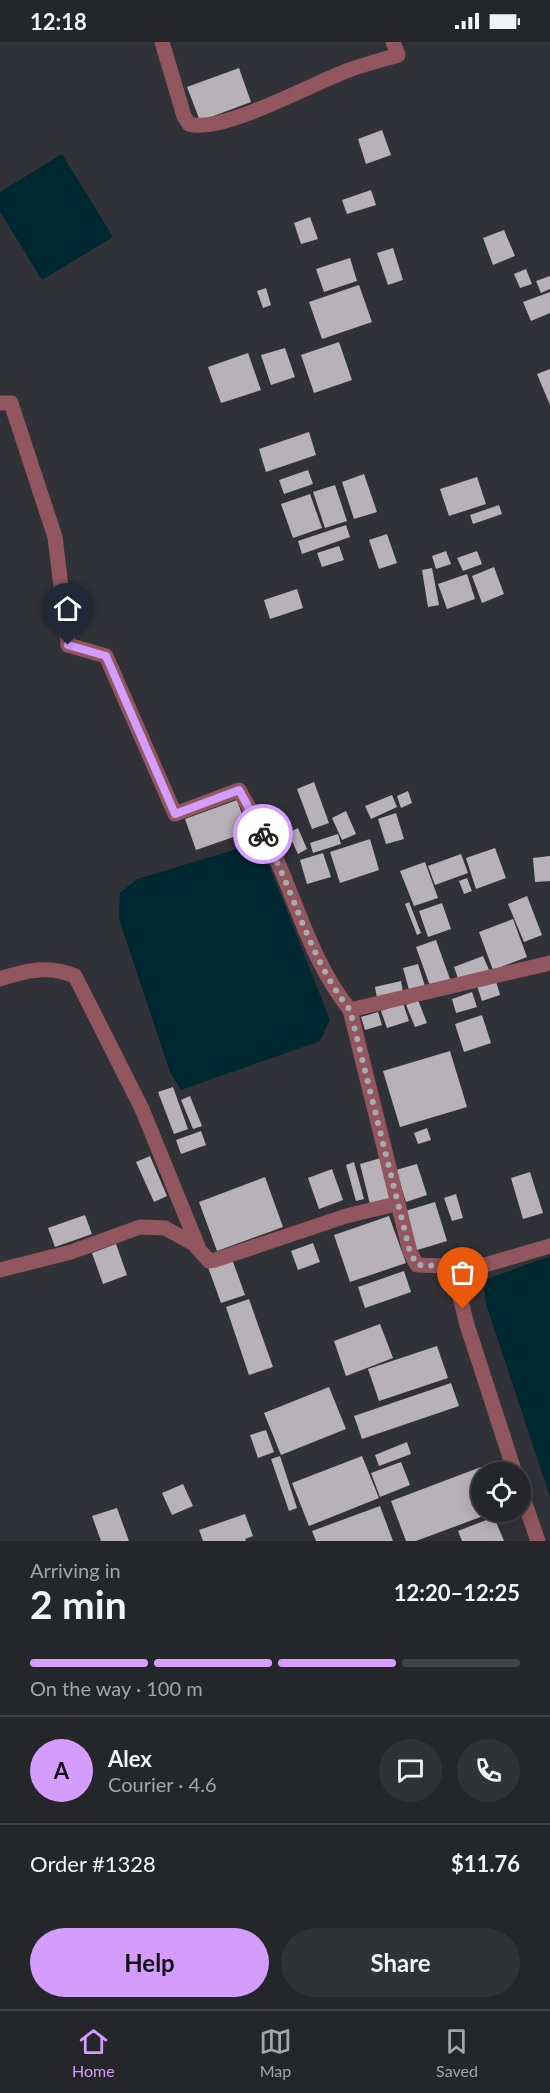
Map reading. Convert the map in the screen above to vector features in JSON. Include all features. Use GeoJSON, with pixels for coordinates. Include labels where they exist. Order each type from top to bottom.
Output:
{"type":"FeatureCollection","features":[{"type":"Feature","properties":{"kind":"street"},"geometry":{"type":"LineString","coordinates":[[162,42],[184,116],[189,124],[200,127],[268,104],[350,69],[398,55],[393,42]]}},
{"type":"Feature","properties":{"kind":"street"},"geometry":{"type":"LineString","coordinates":[[0,403],[11,403],[55,537],[68,645],[106,656],[175,814],[239,790],[275,855],[304,931],[332,987],[350,1010],[396,1204],[410,1252],[417,1265],[478,1267],[550,1246]]}},
{"type":"Feature","properties":{"kind":"street"},"geometry":{"type":"LineString","coordinates":[[350,1010],[550,963]]}},
{"type":"Feature","properties":{"kind":"street"},"geometry":{"type":"LineString","coordinates":[[0,979],[26,971],[53,968],[75,976],[142,1109],[201,1252]]}},
{"type":"Feature","properties":{"kind":"street"},"geometry":{"type":"LineString","coordinates":[[0,1270],[71,1252],[140,1227],[165,1228],[194,1244],[209,1261],[215,1260],[346,1216],[396,1204]]}},
{"type":"Feature","properties":{"kind":"street"},"geometry":{"type":"LineString","coordinates":[[478,1267],[459,1293],[467,1325],[511,1462]]}},
{"type":"Feature","properties":{"kind":"street"},"geometry":{"type":"LineString","coordinates":[[531,1521],[538,1541]]}},
{"type":"Feature","properties":{"kind":"water"},"geometry":{"type":"Polygon","coordinates":[[[62,154],[113,237],[42,280],[0,212],[0,192],[62,154]]]}},
{"type":"Feature","properties":{"kind":"water"},"geometry":{"type":"Polygon","coordinates":[[[254,844],[263,850],[330,1020],[320,1041],[181,1090],[170,1072],[119,919],[120,893],[137,879],[254,844]]]}},
{"type":"Feature","properties":{"kind":"water"},"geometry":{"type":"Polygon","coordinates":[[[550,1256],[550,1497],[487,1307],[482,1281],[550,1256]]]}},
{"type":"Feature","properties":{"kind":"building"},"geometry":{"type":"Polygon","coordinates":[[[239,68],[251,102],[200,121],[187,87],[239,68]]]}},
{"type":"Feature","properties":{"kind":"building"},"geometry":{"type":"Polygon","coordinates":[[[382,130],[391,155],[366,164],[358,139],[382,130]]]}},
{"type":"Feature","properties":{"kind":"building"},"geometry":{"type":"Polygon","coordinates":[[[371,190],[376,205],[347,214],[342,200],[371,190]]]}},
{"type":"Feature","properties":{"kind":"building"},"geometry":{"type":"Polygon","coordinates":[[[310,217],[318,239],[301,244],[294,223],[310,217]]]}},
{"type":"Feature","properties":{"kind":"building"},"geometry":{"type":"Polygon","coordinates":[[[504,230],[515,256],[493,265],[483,238],[504,230]]]}},
{"type":"Feature","properties":{"kind":"building"},"geometry":{"type":"Polygon","coordinates":[[[393,248],[403,280],[388,285],[377,253],[393,248]]]}},
{"type":"Feature","properties":{"kind":"building"},"geometry":{"type":"Polygon","coordinates":[[[350,258],[357,281],[324,292],[316,269],[350,258]]]}},
{"type":"Feature","properties":{"kind":"building"},"geometry":{"type":"Polygon","coordinates":[[[526,269],[532,284],[520,288],[514,274],[526,269]]]}},
{"type":"Feature","properties":{"kind":"building"},"geometry":{"type":"Polygon","coordinates":[[[550,276],[550,289],[541,293],[536,281],[550,276]]]}},
{"type":"Feature","properties":{"kind":"building"},"geometry":{"type":"Polygon","coordinates":[[[359,285],[372,322],[322,339],[309,302],[359,285]]]}},
{"type":"Feature","properties":{"kind":"building"},"geometry":{"type":"Polygon","coordinates":[[[266,288],[271,305],[263,308],[257,291],[266,288]]]}},
{"type":"Feature","properties":{"kind":"building"},"geometry":{"type":"Polygon","coordinates":[[[550,292],[550,313],[531,321],[523,302],[550,292]]]}},
{"type":"Feature","properties":{"kind":"building"},"geometry":{"type":"Polygon","coordinates":[[[339,342],[352,380],[314,393],[301,355],[339,342]]]}},
{"type":"Feature","properties":{"kind":"building"},"geometry":{"type":"Polygon","coordinates":[[[285,348],[295,377],[271,385],[261,355],[285,348]]]}},
{"type":"Feature","properties":{"kind":"building"},"geometry":{"type":"Polygon","coordinates":[[[248,353],[261,390],[221,403],[208,367],[248,353]]]}},
{"type":"Feature","properties":{"kind":"building"},"geometry":{"type":"Polygon","coordinates":[[[550,369],[550,405],[537,374],[550,369]]]}},
{"type":"Feature","properties":{"kind":"building"},"geometry":{"type":"Polygon","coordinates":[[[309,432],[316,455],[266,472],[259,449],[309,432]]]}},
{"type":"Feature","properties":{"kind":"building"},"geometry":{"type":"Polygon","coordinates":[[[308,470],[313,484],[284,494],[279,480],[308,470]]]}},
{"type":"Feature","properties":{"kind":"building"},"geometry":{"type":"Polygon","coordinates":[[[364,474],[377,512],[354,519],[342,482],[364,474]]]}},
{"type":"Feature","properties":{"kind":"building"},"geometry":{"type":"Polygon","coordinates":[[[477,477],[486,504],[449,516],[440,489],[477,477]]]}},
{"type":"Feature","properties":{"kind":"building"},"geometry":{"type":"Polygon","coordinates":[[[335,485],[347,521],[325,528],[313,492],[335,485]]]}},
{"type":"Feature","properties":{"kind":"building"},"geometry":{"type":"Polygon","coordinates":[[[310,494],[322,528],[293,538],[281,504],[310,494]]]}},
{"type":"Feature","properties":{"kind":"building"},"geometry":{"type":"Polygon","coordinates":[[[499,505],[502,514],[473,524],[470,515],[499,505]]]}},
{"type":"Feature","properties":{"kind":"building"},"geometry":{"type":"Polygon","coordinates":[[[346,525],[350,537],[302,554],[298,541],[346,525]]]}},
{"type":"Feature","properties":{"kind":"building"},"geometry":{"type":"Polygon","coordinates":[[[387,534],[397,563],[379,569],[369,540],[387,534]]]}},
{"type":"Feature","properties":{"kind":"building"},"geometry":{"type":"Polygon","coordinates":[[[339,546],[344,560],[322,567],[317,553],[339,546]]]}},
{"type":"Feature","properties":{"kind":"building"},"geometry":{"type":"Polygon","coordinates":[[[446,551],[451,564],[436,569],[432,556],[446,551]]]}},
{"type":"Feature","properties":{"kind":"building"},"geometry":{"type":"Polygon","coordinates":[[[477,551],[482,564],[463,571],[457,558],[477,551]]]}},
{"type":"Feature","properties":{"kind":"building"},"geometry":{"type":"Polygon","coordinates":[[[494,567],[504,594],[482,603],[472,576],[494,567]]]}},
{"type":"Feature","properties":{"kind":"building"},"geometry":{"type":"Polygon","coordinates":[[[432,568],[439,605],[428,607],[422,570],[432,568]]]}},
{"type":"Feature","properties":{"kind":"building"},"geometry":{"type":"Polygon","coordinates":[[[467,574],[475,599],[447,609],[438,584],[467,574]]]}},
{"type":"Feature","properties":{"kind":"building"},"geometry":{"type":"Polygon","coordinates":[[[297,589],[303,608],[270,619],[264,600],[297,589]]]}},
{"type":"Feature","properties":{"kind":"building"},"geometry":{"type":"Polygon","coordinates":[[[314,782],[329,823],[312,829],[297,789],[314,782]]]}},
{"type":"Feature","properties":{"kind":"building"},"geometry":{"type":"Polygon","coordinates":[[[408,791],[412,803],[401,808],[397,796],[408,791]]]}},
{"type":"Feature","properties":{"kind":"building"},"geometry":{"type":"Polygon","coordinates":[[[392,795],[397,807],[371,819],[365,806],[392,795]]]}},
{"type":"Feature","properties":{"kind":"building"},"geometry":{"type":"Polygon","coordinates":[[[237,800],[248,832],[196,850],[185,819],[237,800]]]}},
{"type":"Feature","properties":{"kind":"building"},"geometry":{"type":"Polygon","coordinates":[[[346,811],[356,834],[342,840],[332,818],[346,811]]]}},
{"type":"Feature","properties":{"kind":"building"},"geometry":{"type":"Polygon","coordinates":[[[396,813],[404,839],[386,844],[378,819],[396,813]]]}},
{"type":"Feature","properties":{"kind":"building"},"geometry":{"type":"Polygon","coordinates":[[[298,828],[307,849],[298,854],[288,833],[298,828]]]}},
{"type":"Feature","properties":{"kind":"building"},"geometry":{"type":"Polygon","coordinates":[[[338,834],[341,844],[313,853],[310,843],[338,834]]]}},
{"type":"Feature","properties":{"kind":"building"},"geometry":{"type":"Polygon","coordinates":[[[370,839],[379,870],[340,883],[330,852],[370,839]]]}},
{"type":"Feature","properties":{"kind":"building"},"geometry":{"type":"Polygon","coordinates":[[[495,848],[506,878],[476,889],[466,858],[495,848]]]}},
{"type":"Feature","properties":{"kind":"building"},"geometry":{"type":"Polygon","coordinates":[[[323,853],[331,877],[307,884],[300,860],[323,853]]]}},
{"type":"Feature","properties":{"kind":"building"},"geometry":{"type":"Polygon","coordinates":[[[461,854],[468,873],[435,885],[428,866],[461,854]]]}},
{"type":"Feature","properties":{"kind":"building"},"geometry":{"type":"Polygon","coordinates":[[[550,856],[550,881],[535,882],[533,858],[550,856]]]}},
{"type":"Feature","properties":{"kind":"building"},"geometry":{"type":"Polygon","coordinates":[[[425,862],[438,898],[414,906],[400,871],[425,862]]]}},
{"type":"Feature","properties":{"kind":"building"},"geometry":{"type":"Polygon","coordinates":[[[467,878],[472,891],[464,894],[459,881],[467,878]]]}},
{"type":"Feature","properties":{"kind":"building"},"geometry":{"type":"Polygon","coordinates":[[[527,896],[542,935],[524,942],[508,904],[527,896]]]}},
{"type":"Feature","properties":{"kind":"building"},"geometry":{"type":"Polygon","coordinates":[[[409,902],[421,933],[417,935],[405,904],[409,902]]]}},
{"type":"Feature","properties":{"kind":"building"},"geometry":{"type":"Polygon","coordinates":[[[442,903],[451,929],[428,937],[419,911],[442,903]]]}},
{"type":"Feature","properties":{"kind":"building"},"geometry":{"type":"Polygon","coordinates":[[[513,919],[527,957],[493,970],[479,932],[513,919]]]}},
{"type":"Feature","properties":{"kind":"building"},"geometry":{"type":"Polygon","coordinates":[[[436,940],[450,979],[430,986],[416,947],[436,940]]]}},
{"type":"Feature","properties":{"kind":"building"},"geometry":{"type":"Polygon","coordinates":[[[483,956],[489,970],[459,981],[454,967],[483,956]]]}},
{"type":"Feature","properties":{"kind":"building"},"geometry":{"type":"Polygon","coordinates":[[[418,964],[425,986],[409,990],[403,968],[418,964]]]}},
{"type":"Feature","properties":{"kind":"building"},"geometry":{"type":"Polygon","coordinates":[[[401,981],[403,992],[377,998],[375,987],[401,981]]]}},
{"type":"Feature","properties":{"kind":"building"},"geometry":{"type":"Polygon","coordinates":[[[496,981],[500,995],[482,1001],[477,986],[496,981]]]}},
{"type":"Feature","properties":{"kind":"building"},"geometry":{"type":"Polygon","coordinates":[[[472,992],[477,1007],[456,1013],[452,999],[472,992]]]}},
{"type":"Feature","properties":{"kind":"building"},"geometry":{"type":"Polygon","coordinates":[[[418,1000],[427,1023],[415,1027],[406,1005],[418,1000]]]}},
{"type":"Feature","properties":{"kind":"building"},"geometry":{"type":"Polygon","coordinates":[[[403,1003],[409,1021],[387,1028],[381,1011],[403,1003]]]}},
{"type":"Feature","properties":{"kind":"building"},"geometry":{"type":"Polygon","coordinates":[[[378,1012],[382,1025],[365,1030],[361,1017],[378,1012]]]}},
{"type":"Feature","properties":{"kind":"building"},"geometry":{"type":"Polygon","coordinates":[[[482,1015],[491,1043],[464,1052],[455,1024],[482,1015]]]}},
{"type":"Feature","properties":{"kind":"building"},"geometry":{"type":"Polygon","coordinates":[[[450,1051],[467,1107],[400,1127],[383,1071],[450,1051]]]}},
{"type":"Feature","properties":{"kind":"building"},"geometry":{"type":"Polygon","coordinates":[[[173,1087],[188,1129],[174,1134],[158,1092],[173,1087]]]}},
{"type":"Feature","properties":{"kind":"building"},"geometry":{"type":"Polygon","coordinates":[[[190,1096],[202,1126],[193,1129],[181,1100],[190,1096]]]}},
{"type":"Feature","properties":{"kind":"building"},"geometry":{"type":"Polygon","coordinates":[[[427,1128],[431,1140],[418,1144],[414,1133],[427,1128]]]}},
{"type":"Feature","properties":{"kind":"building"},"geometry":{"type":"Polygon","coordinates":[[[201,1131],[206,1145],[181,1154],[176,1140],[201,1131]]]}},
{"type":"Feature","properties":{"kind":"building"},"geometry":{"type":"Polygon","coordinates":[[[150,1156],[167,1196],[154,1202],[136,1162],[150,1156]]]}},
{"type":"Feature","properties":{"kind":"building"},"geometry":{"type":"Polygon","coordinates":[[[381,1158],[391,1198],[370,1204],[360,1164],[381,1158]]]}},
{"type":"Feature","properties":{"kind":"building"},"geometry":{"type":"Polygon","coordinates":[[[354,1162],[364,1199],[356,1201],[346,1165],[354,1162]]]}},
{"type":"Feature","properties":{"kind":"building"},"geometry":{"type":"Polygon","coordinates":[[[417,1164],[427,1195],[406,1202],[396,1170],[417,1164]]]}},
{"type":"Feature","properties":{"kind":"building"},"geometry":{"type":"Polygon","coordinates":[[[332,1169],[343,1200],[319,1209],[308,1178],[332,1169]]]}},
{"type":"Feature","properties":{"kind":"building"},"geometry":{"type":"Polygon","coordinates":[[[530,1172],[543,1213],[523,1219],[511,1178],[530,1172]]]}},
{"type":"Feature","properties":{"kind":"building"},"geometry":{"type":"Polygon","coordinates":[[[265,1177],[283,1227],[217,1251],[199,1202],[265,1177]]]}},
{"type":"Feature","properties":{"kind":"building"},"geometry":{"type":"Polygon","coordinates":[[[456,1194],[463,1218],[452,1221],[444,1198],[456,1194]]]}},
{"type":"Feature","properties":{"kind":"building"},"geometry":{"type":"Polygon","coordinates":[[[435,1202],[447,1241],[414,1251],[402,1212],[435,1202]]]}},
{"type":"Feature","properties":{"kind":"building"},"geometry":{"type":"Polygon","coordinates":[[[85,1215],[92,1234],[55,1247],[48,1228],[85,1215]]]}},
{"type":"Feature","properties":{"kind":"building"},"geometry":{"type":"Polygon","coordinates":[[[389,1216],[406,1263],[350,1282],[334,1235],[389,1216]]]}},
{"type":"Feature","properties":{"kind":"building"},"geometry":{"type":"Polygon","coordinates":[[[313,1243],[320,1262],[298,1270],[291,1251],[313,1243]]]}},
{"type":"Feature","properties":{"kind":"building"},"geometry":{"type":"Polygon","coordinates":[[[116,1244],[127,1275],[103,1284],[92,1253],[116,1244]]]}},
{"type":"Feature","properties":{"kind":"building"},"geometry":{"type":"Polygon","coordinates":[[[232,1259],[245,1295],[221,1303],[208,1267],[232,1259]]]}},
{"type":"Feature","properties":{"kind":"building"},"geometry":{"type":"Polygon","coordinates":[[[404,1271],[411,1292],[365,1308],[358,1287],[404,1271]]]}},
{"type":"Feature","properties":{"kind":"building"},"geometry":{"type":"Polygon","coordinates":[[[249,1299],[273,1367],[249,1375],[226,1307],[249,1299]]]}},
{"type":"Feature","properties":{"kind":"building"},"geometry":{"type":"Polygon","coordinates":[[[380,1324],[393,1358],[346,1376],[334,1341],[380,1324]]]}},
{"type":"Feature","properties":{"kind":"building"},"geometry":{"type":"Polygon","coordinates":[[[437,1346],[448,1378],[379,1401],[368,1369],[437,1346]]]}},
{"type":"Feature","properties":{"kind":"building"},"geometry":{"type":"Polygon","coordinates":[[[451,1383],[459,1406],[362,1439],[354,1416],[451,1383]]]}},
{"type":"Feature","properties":{"kind":"building"},"geometry":{"type":"Polygon","coordinates":[[[329,1387],[346,1429],[281,1455],[264,1413],[329,1387]]]}},
{"type":"Feature","properties":{"kind":"building"},"geometry":{"type":"Polygon","coordinates":[[[266,1430],[274,1452],[258,1458],[250,1435],[266,1430]]]}},
{"type":"Feature","properties":{"kind":"building"},"geometry":{"type":"Polygon","coordinates":[[[407,1442],[411,1454],[379,1466],[375,1455],[407,1442]]]}},
{"type":"Feature","properties":{"kind":"building"},"geometry":{"type":"Polygon","coordinates":[[[280,1456],[297,1508],[289,1511],[271,1459],[280,1456]]]}},
{"type":"Feature","properties":{"kind":"building"},"geometry":{"type":"Polygon","coordinates":[[[362,1456],[379,1498],[309,1526],[292,1483],[362,1456]]]}},
{"type":"Feature","properties":{"kind":"building"},"geometry":{"type":"Polygon","coordinates":[[[401,1462],[410,1485],[380,1497],[371,1473],[401,1462]]]}},
{"type":"Feature","properties":{"kind":"building"},"geometry":{"type":"Polygon","coordinates":[[[471,1471],[471,1521],[416,1541],[406,1541],[391,1501],[471,1471]]]}},
{"type":"Feature","properties":{"kind":"building"},"geometry":{"type":"Polygon","coordinates":[[[183,1484],[193,1506],[172,1515],[162,1493],[183,1484]]]}},
{"type":"Feature","properties":{"kind":"building"},"geometry":{"type":"Polygon","coordinates":[[[380,1506],[393,1541],[316,1541],[312,1531],[380,1506]]]}},
{"type":"Feature","properties":{"kind":"building"},"geometry":{"type":"Polygon","coordinates":[[[117,1508],[129,1541],[101,1541],[92,1516],[117,1508]]]}},
{"type":"Feature","properties":{"kind":"building"},"geometry":{"type":"Polygon","coordinates":[[[245,1514],[253,1536],[245,1539],[246,1541],[203,1541],[199,1530],[245,1514]]]}},
{"type":"Feature","properties":{"kind":"building"},"geometry":{"type":"Polygon","coordinates":[[[481,1522],[496,1522],[504,1541],[462,1541],[458,1531],[481,1522]]]}},
{"type":"Feature","properties":{"kind":"way so far"},"geometry":{"type":"LineString","coordinates":[[263,834],[275,855],[313,950],[332,987],[350,1010],[396,1204],[410,1252],[417,1265],[478,1267],[459,1293],[463,1309]]}},
{"type":"Feature","properties":{"kind":"route"},"geometry":{"type":"LineString","coordinates":[[68,645],[106,656],[175,814],[239,790],[263,834]]}}]}
